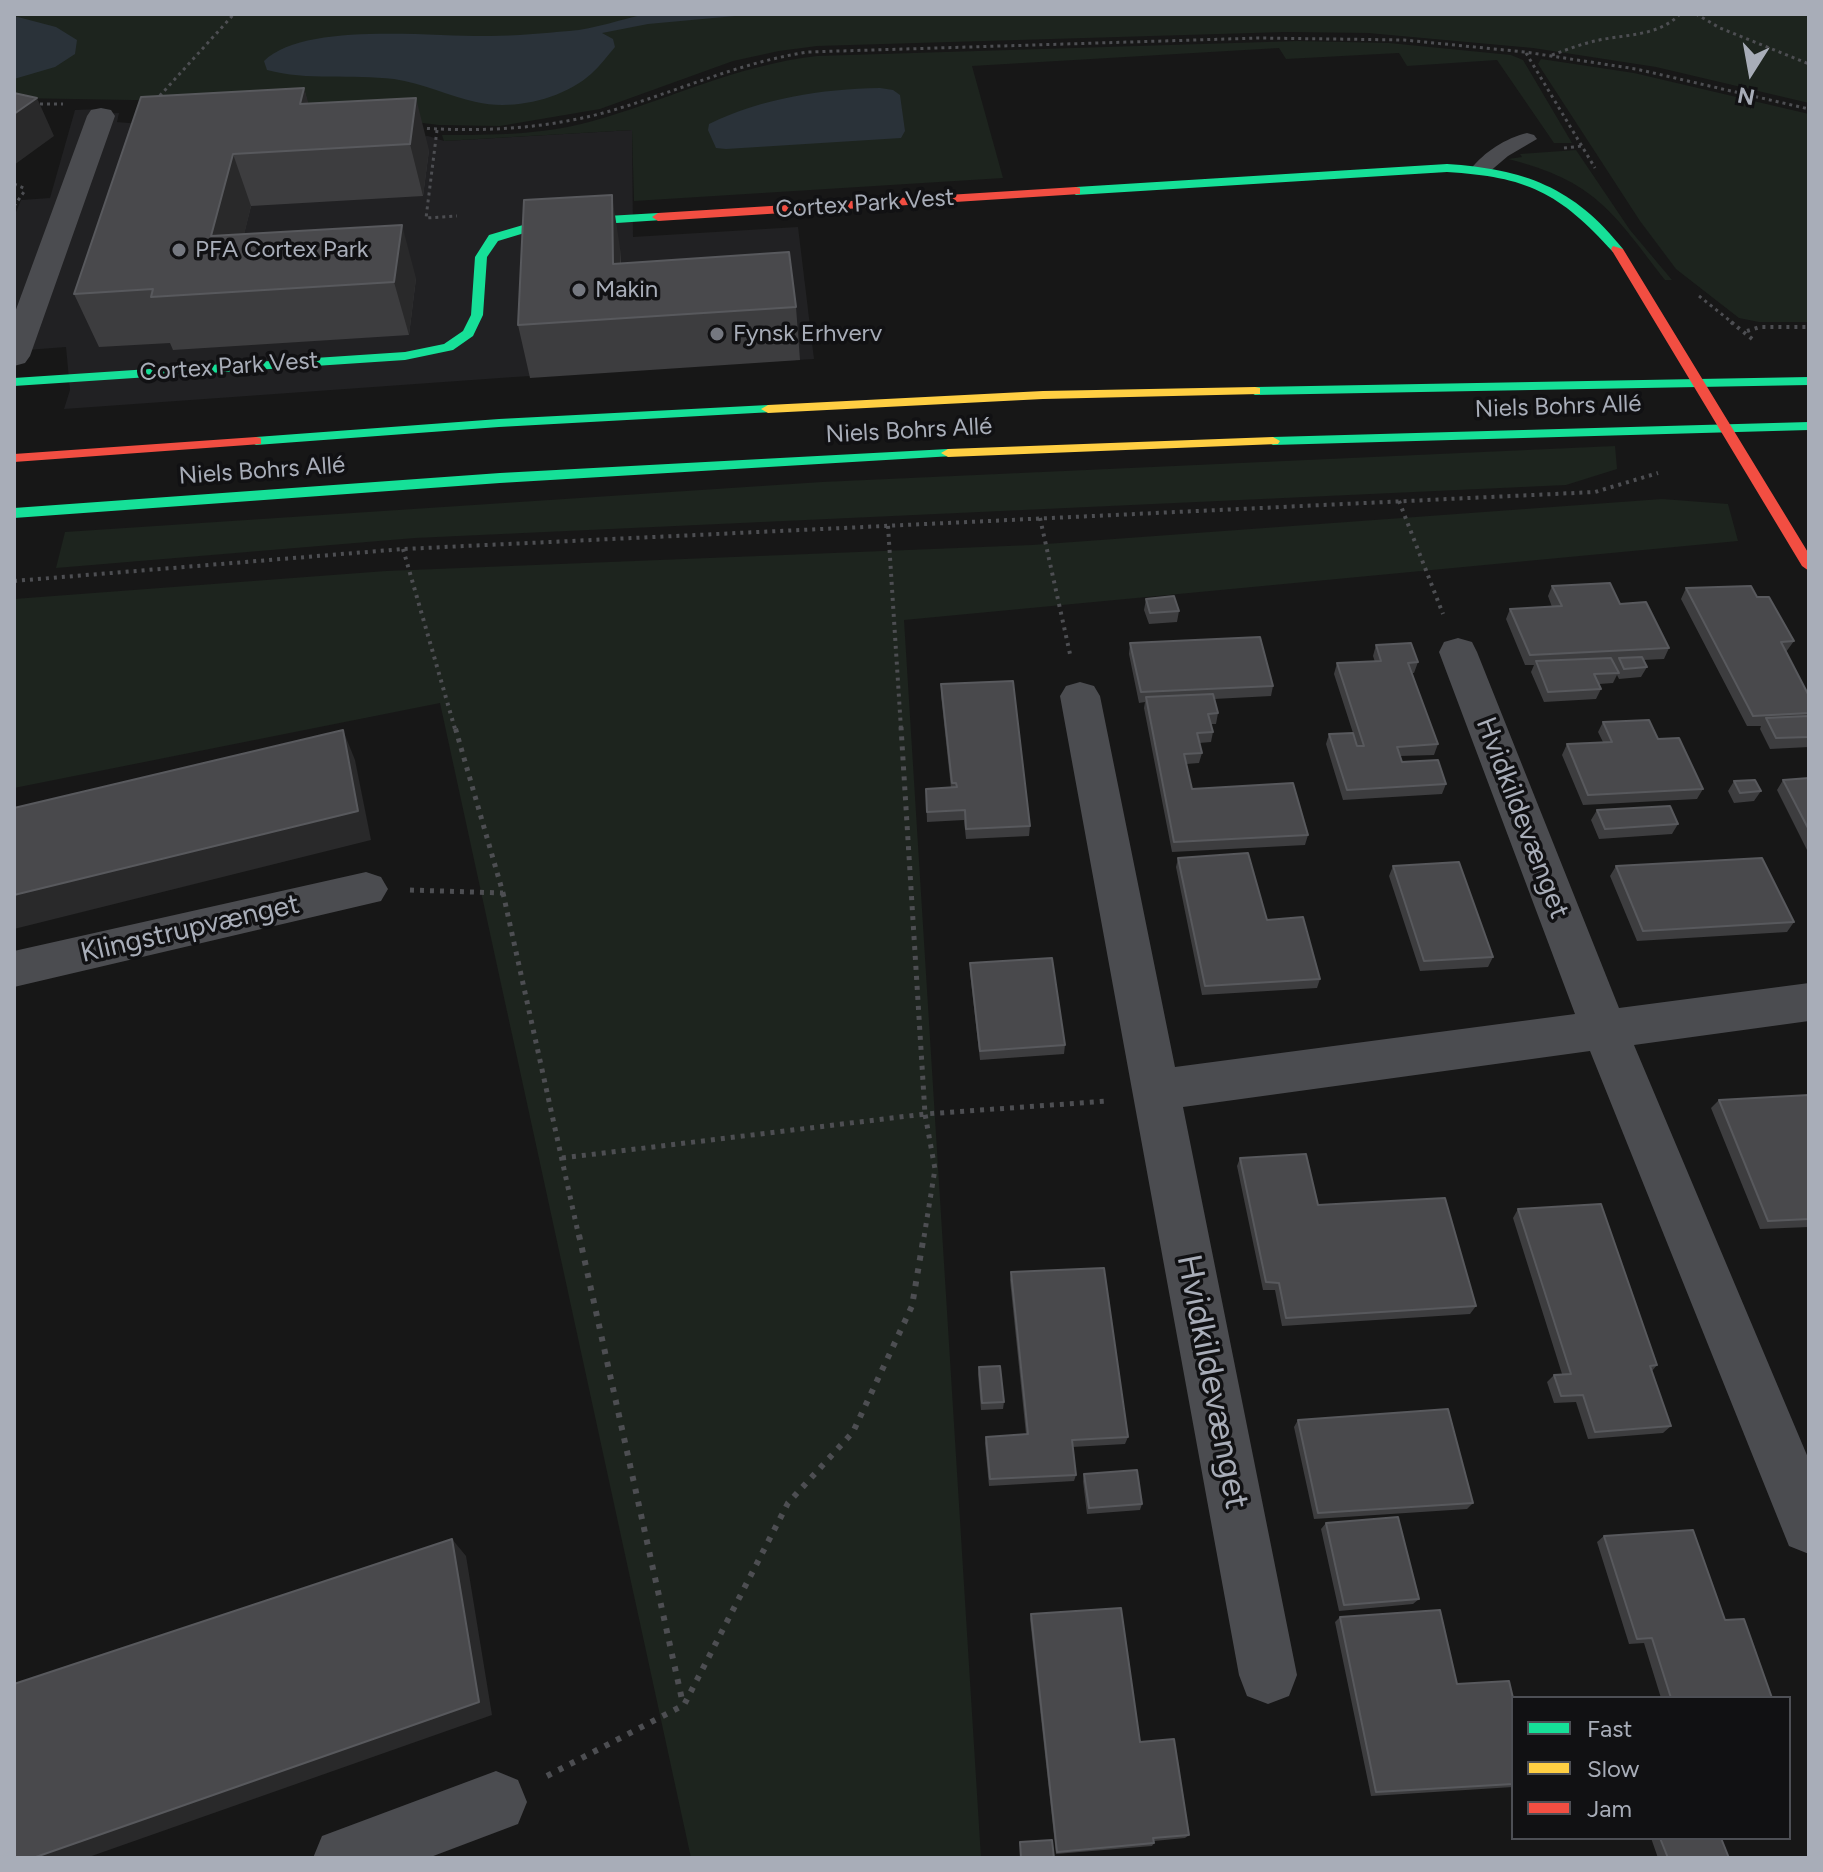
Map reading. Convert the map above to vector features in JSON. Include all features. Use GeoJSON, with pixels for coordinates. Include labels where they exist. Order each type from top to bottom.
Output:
{"type":"FeatureCollection","features":[{"type":"Feature","properties":{"kind":"street"},"geometry":{"type":"LineString","coordinates":[[14,356],[101,116]]}},
{"type":"Feature","properties":{"kind":"street","name":"Cortex Park Vest"},"geometry":{"type":"LineString","coordinates":[[14,382],[405,356],[448,347],[468,333],[477,315],[481,257],[493,238],[540,224],[1432,169],[1481,169],[1523,179],[1565,197],[1589,217],[1618,251],[1809,566]]}},
{"type":"Feature","properties":{"kind":"street","name":"Niels Bohrs Allé"},"geometry":{"type":"LineString","coordinates":[[14,458],[499,423],[1043,395],[1809,381]]}},
{"type":"Feature","properties":{"kind":"street","name":"Niels Bohrs Allé"},"geometry":{"type":"LineString","coordinates":[[14,513],[500,478],[1028,448],[1722,426],[1809,426]]}},
{"type":"Feature","properties":{"kind":"street","name":"Hvidkildevænget"},"geometry":{"type":"LineString","coordinates":[[1458,652],[1604,1029],[1809,1526]]}},
{"type":"Feature","properties":{"kind":"street","name":"Hvidkildevænget"},"geometry":{"type":"LineString","coordinates":[[1080,696],[1268,1675]]}},
{"type":"Feature","properties":{"kind":"street","name":"Klingstrupvænget"},"geometry":{"type":"LineString","coordinates":[[14,969],[385,890]]}},
{"type":"Feature","properties":{"kind":"street"},"geometry":{"type":"LineString","coordinates":[[1156,1090],[1809,1002]]}},
{"type":"Feature","properties":{"kind":"street"},"geometry":{"type":"LineString","coordinates":[[344,1858],[496,1802]]}},
{"type":"Feature","properties":{"kind":"lane"},"geometry":{"type":"LineString","coordinates":[[1481,169],[1501,152],[1527,139]]}},
{"type":"Feature","properties":{"kind":"path"},"geometry":{"type":"LineString","coordinates":[[164,105],[152,105],[219,27],[234,14]]}},
{"type":"Feature","properties":{"kind":"path"},"geometry":{"type":"LineString","coordinates":[[1551,55],[1675,22],[1680,14]]}},
{"type":"Feature","properties":{"kind":"path"},"geometry":{"type":"LineString","coordinates":[[1696,14],[1720,28],[1809,64]]}},
{"type":"Feature","properties":{"kind":"path"},"geometry":{"type":"LineString","coordinates":[[410,128],[487,130],[566,122],[626,106],[753,62],[825,51],[1294,37],[1404,40],[1551,55],[1684,78],[1809,109]]}},
{"type":"Feature","properties":{"kind":"path"},"geometry":{"type":"LineString","coordinates":[[26,104],[67,104]]}},
{"type":"Feature","properties":{"kind":"path"},"geometry":{"type":"LineString","coordinates":[[14,184],[26,189]]}},
{"type":"Feature","properties":{"kind":"path"},"geometry":{"type":"LineString","coordinates":[[1746,331],[1760,327],[1809,327]]}},
{"type":"Feature","properties":{"kind":"path"},"geometry":{"type":"LineString","coordinates":[[14,581],[403,549],[1595,492],[1693,462],[1741,456]]}},
{"type":"Feature","properties":{"kind":"path"},"geometry":{"type":"LineString","coordinates":[[1399,501],[1425,567]]}},
{"type":"Feature","properties":{"kind":"path"},"geometry":{"type":"LineString","coordinates":[[1040,518],[1080,696]]}},
{"type":"Feature","properties":{"kind":"path"},"geometry":{"type":"LineString","coordinates":[[496,1802],[684,1705],[788,1503],[853,1432],[912,1306],[935,1169],[925,1114],[888,526]]}},
{"type":"Feature","properties":{"kind":"path"},"geometry":{"type":"LineString","coordinates":[[403,549],[503,893],[684,1705]]}},
{"type":"Feature","properties":{"kind":"path"},"geometry":{"type":"LineString","coordinates":[[385,890],[503,893]]}},
{"type":"Feature","properties":{"kind":"path"},"geometry":{"type":"LineString","coordinates":[[562,1158],[925,1114],[1105,1102],[1156,1090]]}},
{"type":"Feature","properties":{"kind":"shaded area"},"geometry":{"type":"Polygon","coordinates":[[[14,14],[1809,14],[1809,103],[1656,67],[1533,48],[1368,33],[1286,32],[817,46],[733,61],[600,109],[500,126],[439,125],[192,101],[14,98],[14,14]]]}},
{"type":"Feature","properties":{"kind":"shaded area"},"geometry":{"type":"Polygon","coordinates":[[[647,14],[757,14],[648,24],[602,33],[613,39],[615,47],[591,74],[580,83],[552,96],[521,104],[476,102],[394,79],[282,73],[267,70],[264,61],[283,48],[308,40],[338,36],[530,34],[579,30],[647,14]]]}},
{"type":"Feature","properties":{"kind":"shaded area"},"geometry":{"type":"Polygon","coordinates":[[[14,16],[56,27],[77,40],[75,54],[55,67],[14,79],[14,16]]]}},
{"type":"Feature","properties":{"kind":"shaded area"},"geometry":{"type":"Polygon","coordinates":[[[1298,41],[1389,43],[1511,55],[1523,60],[1572,143],[1554,143],[1497,60],[1407,66],[1399,53],[1286,59],[1279,48],[972,66],[1003,178],[634,201],[632,130],[444,141],[442,135],[553,130],[618,114],[758,67],[817,56],[1298,41]]]}},
{"type":"Feature","properties":{"kind":"shaded area"},"geometry":{"type":"Polygon","coordinates":[[[1541,59],[1634,73],[1809,114],[1809,322],[1759,322],[1739,318],[1676,269],[1640,221],[1538,64],[1541,59]]]}},
{"type":"Feature","properties":{"kind":"shaded area"},"geometry":{"type":"Polygon","coordinates":[[[836,90],[893,90],[900,95],[905,131],[901,138],[726,149],[716,148],[708,130],[709,124],[771,101],[836,90]]]}},
{"type":"Feature","properties":{"kind":"shaded area"},"geometry":{"type":"Polygon","coordinates":[[[100,109],[97,114],[119,113],[117,122],[343,141],[428,136],[444,141],[632,130],[633,237],[798,227],[814,359],[64,409],[70,390],[66,347],[14,351],[14,217],[21,200],[50,198],[75,110],[100,109]]]}},
{"type":"Feature","properties":{"kind":"shaded area"},"geometry":{"type":"Polygon","coordinates":[[[1576,150],[1630,230],[1672,280],[1665,280],[1616,218],[1583,189],[1538,168],[1508,159],[1522,157],[1520,154],[1576,150]]]}},
{"type":"Feature","properties":{"kind":"shaded area"},"geometry":{"type":"Polygon","coordinates":[[[1615,446],[1617,469],[1566,485],[415,538],[56,568],[65,532],[822,482],[1615,446]]]}},
{"type":"Feature","properties":{"kind":"shaded area"},"geometry":{"type":"Polygon","coordinates":[[[1662,499],[1728,504],[1738,541],[904,620],[981,1858],[691,1858],[440,703],[14,788],[14,599],[386,571],[1032,545],[1662,499]]]}},
{"type":"Feature","properties":{"kind":"building"},"geometry":{"type":"Polygon","coordinates":[[[304,88],[300,104],[416,98],[410,144],[233,154],[211,236],[402,225],[394,282],[151,297],[153,289],[74,294],[141,97],[304,88]]]}},
{"type":"Feature","properties":{"kind":"building"},"geometry":{"type":"Polygon","coordinates":[[[14,93],[37,98],[14,114],[14,93]]]}},
{"type":"Feature","properties":{"kind":"building"},"geometry":{"type":"Polygon","coordinates":[[[612,195],[613,264],[789,252],[796,307],[518,325],[524,200],[612,195]]]}},
{"type":"Feature","properties":{"kind":"building"},"geometry":{"type":"Polygon","coordinates":[[[1610,583],[1620,604],[1646,602],[1669,648],[1530,655],[1510,609],[1562,606],[1552,586],[1610,583]]]}},
{"type":"Feature","properties":{"kind":"building"},"geometry":{"type":"Polygon","coordinates":[[[1751,586],[1757,597],[1769,597],[1794,641],[1781,642],[1809,696],[1809,713],[1753,716],[1686,588],[1751,586]]]}},
{"type":"Feature","properties":{"kind":"building"},"geometry":{"type":"Polygon","coordinates":[[[1174,596],[1179,611],[1150,613],[1146,599],[1174,596]]]}},
{"type":"Feature","properties":{"kind":"building"},"geometry":{"type":"Polygon","coordinates":[[[1260,637],[1273,686],[1141,692],[1130,643],[1260,637]]]}},
{"type":"Feature","properties":{"kind":"building"},"geometry":{"type":"Polygon","coordinates":[[[1411,643],[1418,662],[1408,663],[1438,744],[1397,747],[1402,762],[1438,760],[1446,784],[1347,790],[1329,734],[1353,733],[1357,746],[1364,746],[1337,663],[1381,661],[1376,645],[1411,643]]]}},
{"type":"Feature","properties":{"kind":"building"},"geometry":{"type":"Polygon","coordinates":[[[1642,657],[1647,667],[1624,669],[1619,658],[1642,657]]]}},
{"type":"Feature","properties":{"kind":"building"},"geometry":{"type":"Polygon","coordinates":[[[1611,658],[1619,673],[1594,674],[1601,689],[1548,692],[1536,661],[1611,658]]]}},
{"type":"Feature","properties":{"kind":"building"},"geometry":{"type":"Polygon","coordinates":[[[1013,681],[1030,826],[966,829],[965,810],[927,812],[926,789],[957,787],[956,783],[952,783],[941,684],[1013,681]]]}},
{"type":"Feature","properties":{"kind":"building"},"geometry":{"type":"Polygon","coordinates":[[[1213,694],[1218,713],[1208,714],[1213,732],[1197,733],[1202,753],[1184,754],[1192,789],[1293,783],[1308,835],[1174,842],[1146,697],[1213,694]]]}},
{"type":"Feature","properties":{"kind":"building"},"geometry":{"type":"Polygon","coordinates":[[[1809,716],[1809,737],[1776,738],[1766,718],[1809,716]]]}},
{"type":"Feature","properties":{"kind":"building"},"geometry":{"type":"Polygon","coordinates":[[[1649,720],[1658,739],[1679,738],[1703,789],[1588,795],[1567,744],[1612,742],[1603,722],[1649,720]]]}},
{"type":"Feature","properties":{"kind":"building"},"geometry":{"type":"Polygon","coordinates":[[[343,730],[358,811],[14,895],[14,808],[343,730]]]}},
{"type":"Feature","properties":{"kind":"building"},"geometry":{"type":"Polygon","coordinates":[[[1809,778],[1809,830],[1783,780],[1809,778]]]}},
{"type":"Feature","properties":{"kind":"building"},"geometry":{"type":"Polygon","coordinates":[[[1755,780],[1761,791],[1740,793],[1734,781],[1755,780]]]}},
{"type":"Feature","properties":{"kind":"building"},"geometry":{"type":"Polygon","coordinates":[[[1670,806],[1678,824],[1605,829],[1597,810],[1670,806]]]}},
{"type":"Feature","properties":{"kind":"building"},"geometry":{"type":"Polygon","coordinates":[[[1248,853],[1267,920],[1303,917],[1320,979],[1205,986],[1178,858],[1248,853]]]}},
{"type":"Feature","properties":{"kind":"building"},"geometry":{"type":"Polygon","coordinates":[[[1762,858],[1794,922],[1643,931],[1616,866],[1762,858]]]}},
{"type":"Feature","properties":{"kind":"building"},"geometry":{"type":"Polygon","coordinates":[[[1459,862],[1493,957],[1424,961],[1393,866],[1459,862]]]}},
{"type":"Feature","properties":{"kind":"building"},"geometry":{"type":"Polygon","coordinates":[[[1052,958],[1065,1045],[980,1051],[970,963],[1052,958]]]}},
{"type":"Feature","properties":{"kind":"building"},"geometry":{"type":"Polygon","coordinates":[[[1809,1095],[1809,1219],[1768,1221],[1719,1100],[1809,1095]]]}},
{"type":"Feature","properties":{"kind":"building"},"geometry":{"type":"Polygon","coordinates":[[[1306,1154],[1318,1205],[1445,1198],[1476,1306],[1286,1318],[1279,1283],[1266,1282],[1240,1158],[1306,1154]]]}},
{"type":"Feature","properties":{"kind":"building"},"geometry":{"type":"Polygon","coordinates":[[[1601,1204],[1657,1365],[1650,1366],[1671,1426],[1595,1432],[1583,1395],[1561,1396],[1554,1375],[1571,1374],[1518,1209],[1601,1204]]]}},
{"type":"Feature","properties":{"kind":"building"},"geometry":{"type":"Polygon","coordinates":[[[1104,1268],[1128,1437],[1072,1440],[1076,1475],[990,1479],[986,1437],[1028,1434],[1011,1272],[1104,1268]]]}},
{"type":"Feature","properties":{"kind":"building"},"geometry":{"type":"Polygon","coordinates":[[[1000,1366],[1004,1402],[982,1403],[979,1367],[1000,1366]]]}},
{"type":"Feature","properties":{"kind":"building"},"geometry":{"type":"Polygon","coordinates":[[[1448,1409],[1473,1503],[1318,1513],[1298,1420],[1448,1409]]]}},
{"type":"Feature","properties":{"kind":"building"},"geometry":{"type":"Polygon","coordinates":[[[1137,1470],[1142,1504],[1089,1508],[1084,1474],[1137,1470]]]}},
{"type":"Feature","properties":{"kind":"building"},"geometry":{"type":"Polygon","coordinates":[[[1398,1517],[1419,1599],[1344,1605],[1326,1523],[1398,1517]]]}},
{"type":"Feature","properties":{"kind":"building"},"geometry":{"type":"Polygon","coordinates":[[[1693,1530],[1725,1620],[1744,1619],[1771,1696],[1670,1696],[1652,1638],[1637,1639],[1604,1536],[1693,1530]]]}},
{"type":"Feature","properties":{"kind":"building"},"geometry":{"type":"Polygon","coordinates":[[[452,1539],[479,1702],[33,1858],[14,1858],[14,1684],[452,1539]]]}},
{"type":"Feature","properties":{"kind":"building"},"geometry":{"type":"Polygon","coordinates":[[[1121,1608],[1140,1742],[1174,1739],[1189,1835],[1153,1838],[1154,1843],[1057,1852],[1031,1614],[1121,1608]]]}},
{"type":"Feature","properties":{"kind":"building"},"geometry":{"type":"Polygon","coordinates":[[[1440,1610],[1457,1684],[1509,1681],[1513,1696],[1511,1784],[1376,1792],[1340,1617],[1440,1610]]]}},
{"type":"Feature","properties":{"kind":"building"},"geometry":{"type":"Polygon","coordinates":[[[1052,1840],[1054,1858],[1021,1858],[1020,1842],[1052,1840]]]}},
{"type":"Feature","properties":{"kind":"building"},"geometry":{"type":"Polygon","coordinates":[[[1661,1840],[1722,1840],[1729,1858],[1668,1858],[1661,1840]]]}},
{"type":"Feature","properties":{"kind":"traffic: fast"},"geometry":{"type":"LineString","coordinates":[[1076,191],[1447,168],[1475,170],[1500,173],[1542,186],[1579,211],[1617,249]]}},
{"type":"Feature","properties":{"kind":"traffic: fast"},"geometry":{"type":"LineString","coordinates":[[14,382],[405,356],[448,347],[468,333],[477,315],[481,257],[493,238],[540,224],[658,217]]}},
{"type":"Feature","properties":{"kind":"traffic: fast"},"geometry":{"type":"LineString","coordinates":[[1255,391],[1809,381]]}},
{"type":"Feature","properties":{"kind":"traffic: fast"},"geometry":{"type":"LineString","coordinates":[[256,441],[499,423],[768,409]]}},
{"type":"Feature","properties":{"kind":"traffic: fast"},"geometry":{"type":"LineString","coordinates":[[1273,441],[1809,426]]}},
{"type":"Feature","properties":{"kind":"traffic: fast"},"geometry":{"type":"LineString","coordinates":[[14,513],[500,478],[948,453]]}},
{"type":"Feature","properties":{"kind":"traffic: slow"},"geometry":{"type":"LineString","coordinates":[[768,409],[1043,395],[1255,391]]}},
{"type":"Feature","properties":{"kind":"traffic: slow"},"geometry":{"type":"LineString","coordinates":[[948,453],[1273,441]]}},
{"type":"Feature","properties":{"kind":"traffic: jam"},"geometry":{"type":"LineString","coordinates":[[658,217],[1076,191]]}},
{"type":"Feature","properties":{"kind":"traffic: jam"},"geometry":{"type":"LineString","coordinates":[[1617,249],[1809,566]]}},
{"type":"Feature","properties":{"kind":"traffic: jam"},"geometry":{"type":"LineString","coordinates":[[14,458],[256,441]]}},
{"type":"Feature","properties":{"kind":"place","name":"PFA Cortex Park"},"geometry":{"type":"Point","coordinates":[179,250]}},
{"type":"Feature","properties":{"kind":"place","name":"Makin"},"geometry":{"type":"Point","coordinates":[579,290]}},
{"type":"Feature","properties":{"kind":"place","name":"Fynsk Erhverv"},"geometry":{"type":"Point","coordinates":[717,334]}}]}
